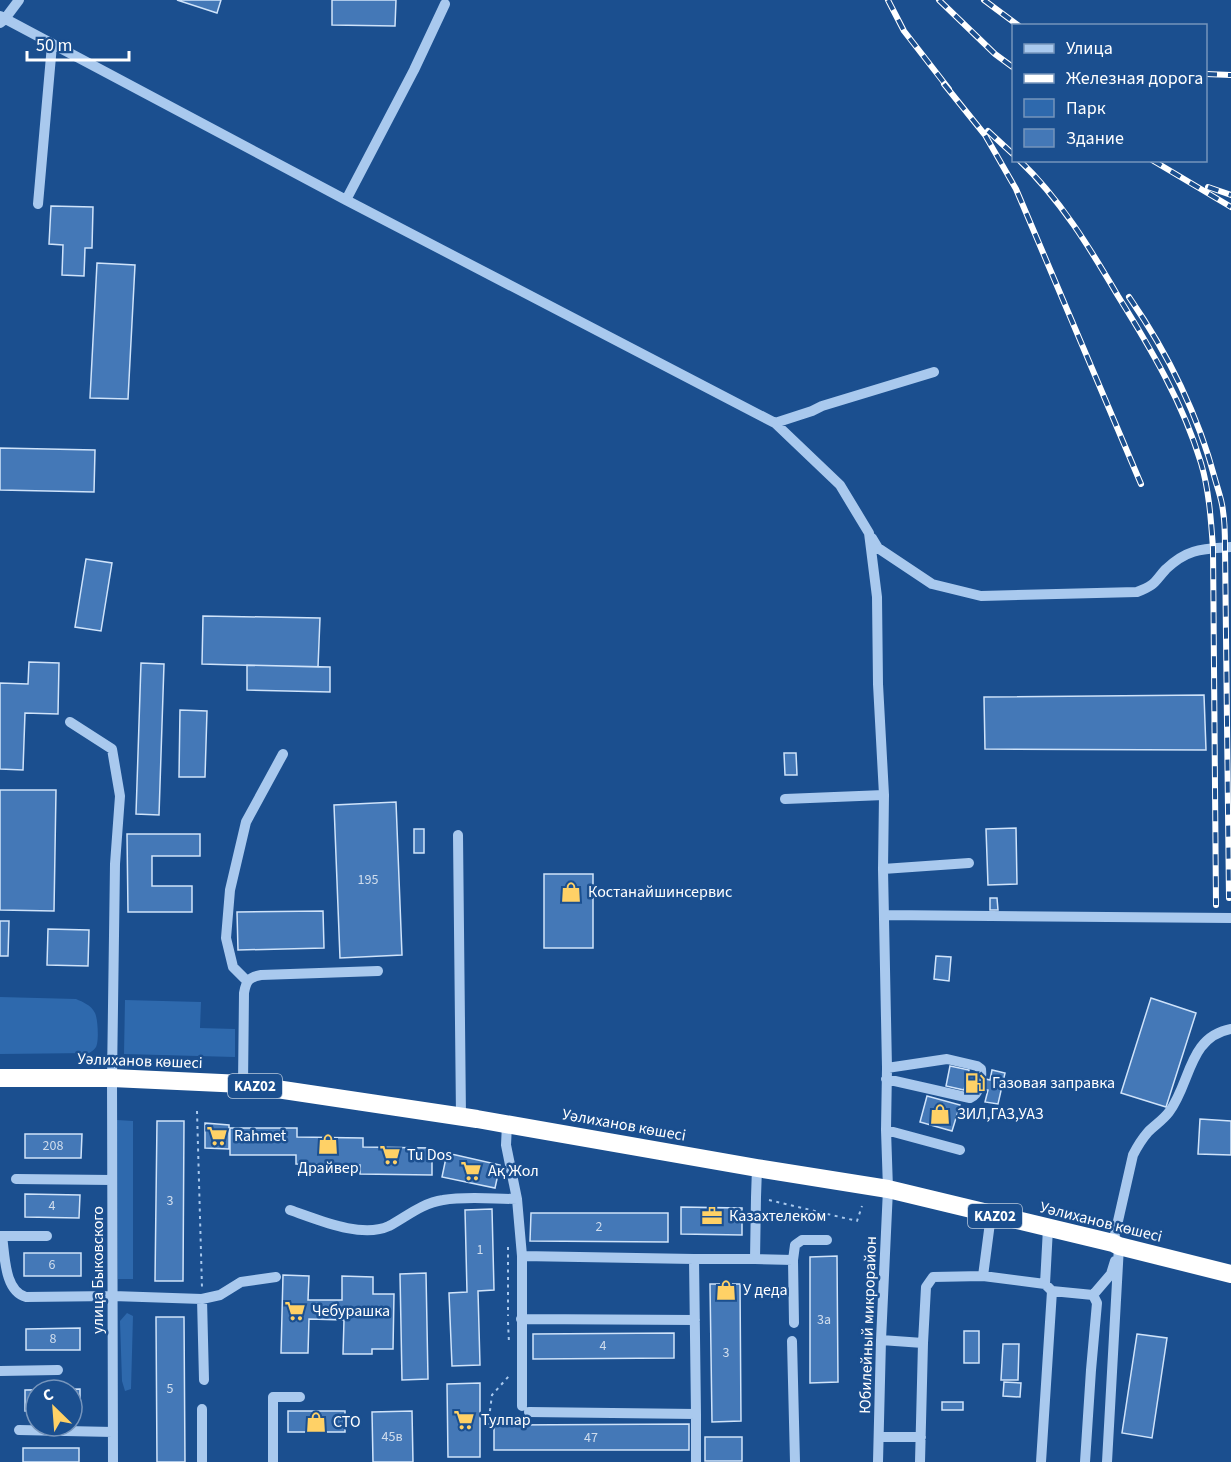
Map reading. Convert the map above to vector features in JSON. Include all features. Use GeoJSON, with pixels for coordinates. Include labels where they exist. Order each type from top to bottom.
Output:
{"type":"FeatureCollection","features":[{"type":"Feature","properties":{"kind":"highway","name":"Уәлиханов көшесі"},"geometry":{"type":"LineString","coordinates":[[0,1078],[112,1078],[243,1084],[507,1124],[888,1189],[1231,1274]]}},
{"type":"Feature","properties":{"kind":"street"},"geometry":{"type":"LineString","coordinates":[[19,0],[2,20],[775,423],[840,485],[878,549],[932,584],[981,596],[1137,592],[1150,587],[1166,570],[1188,553],[1198,549],[1231,547]]}},
{"type":"Feature","properties":{"kind":"street"},"geometry":{"type":"LineString","coordinates":[[346,200],[414,70],[445,4]]}},
{"type":"Feature","properties":{"kind":"street"},"geometry":{"type":"LineString","coordinates":[[38,204],[52,45]]}},
{"type":"Feature","properties":{"kind":"street"},"geometry":{"type":"LineString","coordinates":[[775,423],[822,406],[934,372]]}},
{"type":"Feature","properties":{"kind":"street","name":"Юбилейный микрорайон"},"geometry":{"type":"LineString","coordinates":[[869,532],[877,597],[878,684],[884,795],[885,1130],[888,1189],[878,1462]]}},
{"type":"Feature","properties":{"kind":"street","name":"улица Быковского"},"geometry":{"type":"LineString","coordinates":[[70,722],[112,749],[120,796],[115,864],[112,1078],[113,1462]]}},
{"type":"Feature","properties":{"kind":"street"},"geometry":{"type":"LineString","coordinates":[[247,981],[233,967],[226,938],[230,890],[246,822],[283,754]]}},
{"type":"Feature","properties":{"kind":"street"},"geometry":{"type":"LineString","coordinates":[[785,800],[884,795]]}},
{"type":"Feature","properties":{"kind":"street"},"geometry":{"type":"LineString","coordinates":[[458,835],[461,1117]]}},
{"type":"Feature","properties":{"kind":"street"},"geometry":{"type":"LineString","coordinates":[[884,869],[969,863]]}},
{"type":"Feature","properties":{"kind":"street"},"geometry":{"type":"LineString","coordinates":[[884,915],[1231,918]]}},
{"type":"Feature","properties":{"kind":"street"},"geometry":{"type":"LineString","coordinates":[[243,1084],[244,993],[250,977],[378,971]]}},
{"type":"Feature","properties":{"kind":"street"},"geometry":{"type":"LineString","coordinates":[[1093,1295],[1111,1274],[1133,1155],[1149,1131],[1168,1114],[1176,1103],[1204,1042],[1212,1035],[1231,1029]]}},
{"type":"Feature","properties":{"kind":"street"},"geometry":{"type":"LineString","coordinates":[[947,1059],[981,1069],[978,1092],[970,1098],[886,1074],[947,1059]]}},
{"type":"Feature","properties":{"kind":"street"},"geometry":{"type":"LineString","coordinates":[[507,1124],[506,1145],[517,1199],[522,1256],[521,1319],[525,1409],[696,1414]]}},
{"type":"Feature","properties":{"kind":"street"},"geometry":{"type":"LineString","coordinates":[[885,1130],[960,1150]]}},
{"type":"Feature","properties":{"kind":"street"},"geometry":{"type":"LineString","coordinates":[[755,1259],[758,1168]]}},
{"type":"Feature","properties":{"kind":"street"},"geometry":{"type":"LineString","coordinates":[[16,1179],[112,1180]]}},
{"type":"Feature","properties":{"kind":"street"},"geometry":{"type":"LineString","coordinates":[[290,1210],[337,1226],[375,1230],[386,1227],[428,1203],[442,1200],[517,1199]]}},
{"type":"Feature","properties":{"kind":"street"},"geometry":{"type":"LineString","coordinates":[[983,1276],[991,1215]]}},
{"type":"Feature","properties":{"kind":"street"},"geometry":{"type":"LineString","coordinates":[[1041,1462],[1048,1228]]}},
{"type":"Feature","properties":{"kind":"street"},"geometry":{"type":"LineString","coordinates":[[47,1236],[1,1236],[10,1284],[22,1296],[202,1299],[220,1295],[241,1282],[276,1277]]}},
{"type":"Feature","properties":{"kind":"street"},"geometry":{"type":"LineString","coordinates":[[794,1323],[794,1248],[798,1242],[806,1239],[827,1240]]}},
{"type":"Feature","properties":{"kind":"street"},"geometry":{"type":"LineString","coordinates":[[1107,1462],[1116,1245]]}},
{"type":"Feature","properties":{"kind":"street"},"geometry":{"type":"LineString","coordinates":[[522,1256],[794,1260]]}},
{"type":"Feature","properties":{"kind":"street"},"geometry":{"type":"LineString","coordinates":[[694,1258],[696,1462]]}},
{"type":"Feature","properties":{"kind":"street"},"geometry":{"type":"LineString","coordinates":[[920,1462],[926,1287],[933,1277],[983,1276],[1093,1295]]}},
{"type":"Feature","properties":{"kind":"street"},"geometry":{"type":"LineString","coordinates":[[1085,1462],[1097,1303],[1093,1295]]}},
{"type":"Feature","properties":{"kind":"street"},"geometry":{"type":"LineString","coordinates":[[202,1299],[204,1380]]}},
{"type":"Feature","properties":{"kind":"street"},"geometry":{"type":"LineString","coordinates":[[521,1319],[694,1320]]}},
{"type":"Feature","properties":{"kind":"street"},"geometry":{"type":"LineString","coordinates":[[881,1340],[923,1343]]}},
{"type":"Feature","properties":{"kind":"street"},"geometry":{"type":"LineString","coordinates":[[792,1341],[795,1462]]}},
{"type":"Feature","properties":{"kind":"street"},"geometry":{"type":"LineString","coordinates":[[0,1371],[58,1370]]}},
{"type":"Feature","properties":{"kind":"street"},"geometry":{"type":"LineString","coordinates":[[273,1462],[273,1397],[300,1397]]}},
{"type":"Feature","properties":{"kind":"street"},"geometry":{"type":"LineString","coordinates":[[202,1409],[202,1462]]}},
{"type":"Feature","properties":{"kind":"street"},"geometry":{"type":"LineString","coordinates":[[19,1430],[113,1432]]}},
{"type":"Feature","properties":{"kind":"street"},"geometry":{"type":"LineString","coordinates":[[879,1437],[921,1437]]}},
{"type":"Feature","properties":{"kind":"path"},"geometry":{"type":"LineString","coordinates":[[197,1111],[202,1299]]}},
{"type":"Feature","properties":{"kind":"path"},"geometry":{"type":"LineString","coordinates":[[756,1197],[857,1221],[862,1206]]}},
{"type":"Feature","properties":{"kind":"path"},"geometry":{"type":"LineString","coordinates":[[508,1241],[509,1343]]}},
{"type":"Feature","properties":{"kind":"path"},"geometry":{"type":"LineString","coordinates":[[488,1426],[492,1395],[509,1377]]}},
{"type":"Feature","properties":{"kind":"green space"},"geometry":{"type":"Polygon","coordinates":[[[0,997],[76,999],[84,1003],[96,1016],[98,1036],[96,1047],[89,1053],[0,1054],[0,997]]]}},
{"type":"Feature","properties":{"kind":"green space"},"geometry":{"type":"Polygon","coordinates":[[[125,1000],[201,1002],[200,1028],[235,1029],[235,1057],[124,1054],[125,1000]]]}},
{"type":"Feature","properties":{"kind":"green space"},"geometry":{"type":"Polygon","coordinates":[[[117,1120],[133,1121],[133,1279],[118,1279],[117,1120]]]}},
{"type":"Feature","properties":{"kind":"green space"},"geometry":{"type":"Polygon","coordinates":[[[127,1313],[133,1316],[131,1389],[125,1391],[122,1381],[120,1321],[127,1313]]]}},
{"type":"Feature","properties":{"kind":"building"},"geometry":{"type":"Polygon","coordinates":[[[177,0],[221,0],[217,13],[177,0]]]}},
{"type":"Feature","properties":{"kind":"building"},"geometry":{"type":"Polygon","coordinates":[[[332,0],[396,0],[395,26],[332,25],[332,0]]]}},
{"type":"Feature","properties":{"kind":"building"},"geometry":{"type":"Polygon","coordinates":[[[51,206],[93,207],[92,248],[85,248],[84,276],[62,275],[63,245],[49,244],[51,206]]]}},
{"type":"Feature","properties":{"kind":"building"},"geometry":{"type":"Polygon","coordinates":[[[97,263],[135,265],[128,399],[90,398],[97,263]]]}},
{"type":"Feature","properties":{"kind":"building"},"geometry":{"type":"Polygon","coordinates":[[[0,448],[95,450],[94,492],[0,490],[0,448]]]}},
{"type":"Feature","properties":{"kind":"building"},"geometry":{"type":"Polygon","coordinates":[[[86,559],[112,563],[101,631],[75,627],[86,559]]]}},
{"type":"Feature","properties":{"kind":"building"},"geometry":{"type":"Polygon","coordinates":[[[203,616],[320,618],[318,667],[202,664],[203,616]]]}},
{"type":"Feature","properties":{"kind":"building"},"geometry":{"type":"Polygon","coordinates":[[[29,662],[59,663],[58,714],[25,713],[23,770],[0,769],[0,683],[28,684],[29,662]]]}},
{"type":"Feature","properties":{"kind":"building"},"geometry":{"type":"Polygon","coordinates":[[[141,663],[164,664],[159,815],[136,814],[141,663]]]}},
{"type":"Feature","properties":{"kind":"building"},"geometry":{"type":"Polygon","coordinates":[[[247,665],[330,667],[330,692],[247,690],[247,665]]]}},
{"type":"Feature","properties":{"kind":"building"},"geometry":{"type":"Polygon","coordinates":[[[1204,695],[1206,750],[985,749],[984,697],[1204,695]]]}},
{"type":"Feature","properties":{"kind":"building"},"geometry":{"type":"Polygon","coordinates":[[[180,710],[207,711],[205,777],[179,777],[180,710]]]}},
{"type":"Feature","properties":{"kind":"building"},"geometry":{"type":"Polygon","coordinates":[[[784,753],[796,753],[797,775],[785,775],[784,753]]]}},
{"type":"Feature","properties":{"kind":"building"},"geometry":{"type":"Polygon","coordinates":[[[0,790],[56,790],[54,911],[0,910],[0,790]]]}},
{"type":"Feature","properties":{"kind":"building"},"geometry":{"type":"Polygon","coordinates":[[[396,802],[402,955],[340,958],[334,805],[396,802]]]}},
{"type":"Feature","properties":{"kind":"building"},"geometry":{"type":"Polygon","coordinates":[[[1016,828],[1017,884],[988,885],[986,829],[1016,828]]]}},
{"type":"Feature","properties":{"kind":"building"},"geometry":{"type":"Polygon","coordinates":[[[414,829],[424,829],[424,853],[414,853],[414,829]]]}},
{"type":"Feature","properties":{"kind":"building"},"geometry":{"type":"Polygon","coordinates":[[[127,834],[200,834],[200,856],[152,856],[152,886],[192,886],[192,912],[128,912],[127,834]]]}},
{"type":"Feature","properties":{"kind":"building"},"geometry":{"type":"Polygon","coordinates":[[[544,874],[593,874],[593,948],[544,948],[544,874]]]}},
{"type":"Feature","properties":{"kind":"building"},"geometry":{"type":"Polygon","coordinates":[[[990,898],[997,898],[998,910],[990,910],[990,898]]]}},
{"type":"Feature","properties":{"kind":"building"},"geometry":{"type":"Polygon","coordinates":[[[323,911],[324,948],[238,950],[237,912],[323,911]]]}},
{"type":"Feature","properties":{"kind":"building"},"geometry":{"type":"Polygon","coordinates":[[[0,921],[9,921],[8,956],[0,956],[0,921]]]}},
{"type":"Feature","properties":{"kind":"building"},"geometry":{"type":"Polygon","coordinates":[[[48,929],[89,930],[88,966],[47,965],[48,929]]]}},
{"type":"Feature","properties":{"kind":"building"},"geometry":{"type":"Polygon","coordinates":[[[936,956],[951,957],[949,981],[934,979],[936,956]]]}},
{"type":"Feature","properties":{"kind":"building"},"geometry":{"type":"Polygon","coordinates":[[[1151,998],[1196,1013],[1166,1107],[1121,1093],[1151,998]]]}},
{"type":"Feature","properties":{"kind":"building","name":"Газовая заправка"},"geometry":{"type":"Polygon","coordinates":[[[950,1066],[969,1070],[968,1075],[990,1080],[992,1070],[1005,1073],[998,1104],[985,1102],[988,1090],[965,1086],[964,1090],[946,1086],[950,1066]]]}},
{"type":"Feature","properties":{"kind":"building"},"geometry":{"type":"Polygon","coordinates":[[[927,1096],[960,1105],[952,1131],[920,1122],[927,1096]]]}},
{"type":"Feature","properties":{"kind":"building"},"geometry":{"type":"Polygon","coordinates":[[[1200,1119],[1231,1121],[1231,1155],[1198,1154],[1200,1119]]]}},
{"type":"Feature","properties":{"kind":"building"},"geometry":{"type":"Polygon","coordinates":[[[157,1121],[184,1121],[183,1281],[155,1281],[157,1121]]]}},
{"type":"Feature","properties":{"kind":"building","name":"Rahmet"},"geometry":{"type":"Polygon","coordinates":[[[205,1123],[229,1125],[229,1149],[205,1148],[205,1123]]]}},
{"type":"Feature","properties":{"kind":"building"},"geometry":{"type":"Polygon","coordinates":[[[230,1128],[297,1128],[297,1137],[363,1138],[363,1147],[432,1148],[432,1175],[360,1174],[360,1165],[296,1164],[296,1155],[230,1155],[230,1128]]]}},
{"type":"Feature","properties":{"kind":"building"},"geometry":{"type":"Polygon","coordinates":[[[25,1134],[82,1134],[81,1158],[25,1158],[25,1134]]]}},
{"type":"Feature","properties":{"kind":"building","name":"Ақ Жол"},"geometry":{"type":"Polygon","coordinates":[[[447,1153],[500,1165],[495,1188],[442,1177],[447,1153]]]}},
{"type":"Feature","properties":{"kind":"building"},"geometry":{"type":"Polygon","coordinates":[[[25,1194],[80,1195],[79,1218],[25,1217],[25,1194]]]}},
{"type":"Feature","properties":{"kind":"building"},"geometry":{"type":"Polygon","coordinates":[[[681,1207],[742,1208],[742,1235],[681,1234],[681,1207]]]}},
{"type":"Feature","properties":{"kind":"building"},"geometry":{"type":"Polygon","coordinates":[[[492,1209],[494,1290],[478,1291],[480,1365],[452,1366],[449,1293],[467,1292],[465,1210],[492,1209]]]}},
{"type":"Feature","properties":{"kind":"building"},"geometry":{"type":"Polygon","coordinates":[[[531,1213],[668,1213],[668,1242],[530,1241],[531,1213]]]}},
{"type":"Feature","properties":{"kind":"building"},"geometry":{"type":"Polygon","coordinates":[[[24,1253],[81,1253],[81,1276],[24,1276],[24,1253]]]}},
{"type":"Feature","properties":{"kind":"building"},"geometry":{"type":"Polygon","coordinates":[[[837,1256],[838,1382],[810,1383],[810,1257],[837,1256]]]}},
{"type":"Feature","properties":{"kind":"building"},"geometry":{"type":"Polygon","coordinates":[[[426,1273],[428,1379],[402,1380],[400,1274],[426,1273]]]}},
{"type":"Feature","properties":{"kind":"building"},"geometry":{"type":"Polygon","coordinates":[[[283,1275],[309,1276],[308,1300],[342,1300],[342,1276],[373,1277],[373,1294],[394,1294],[393,1349],[372,1349],[372,1354],[343,1354],[344,1320],[309,1319],[308,1353],[281,1353],[283,1275]]]}},
{"type":"Feature","properties":{"kind":"building"},"geometry":{"type":"Polygon","coordinates":[[[710,1284],[740,1284],[741,1421],[712,1422],[710,1284]]]}},
{"type":"Feature","properties":{"kind":"building"},"geometry":{"type":"Polygon","coordinates":[[[156,1317],[184,1317],[185,1462],[157,1462],[156,1317]]]}},
{"type":"Feature","properties":{"kind":"building"},"geometry":{"type":"Polygon","coordinates":[[[80,1328],[80,1350],[26,1350],[26,1329],[80,1328]]]}},
{"type":"Feature","properties":{"kind":"building"},"geometry":{"type":"Polygon","coordinates":[[[964,1331],[979,1331],[979,1363],[964,1363],[964,1331]]]}},
{"type":"Feature","properties":{"kind":"building"},"geometry":{"type":"Polygon","coordinates":[[[674,1333],[674,1358],[533,1359],[533,1334],[674,1333]]]}},
{"type":"Feature","properties":{"kind":"building"},"geometry":{"type":"Polygon","coordinates":[[[1137,1334],[1167,1338],[1152,1438],[1122,1433],[1137,1334]]]}},
{"type":"Feature","properties":{"kind":"building"},"geometry":{"type":"Polygon","coordinates":[[[1003,1344],[1019,1344],[1018,1380],[1001,1380],[1003,1344]]]}},
{"type":"Feature","properties":{"kind":"building"},"geometry":{"type":"Polygon","coordinates":[[[1004,1382],[1021,1383],[1020,1397],[1003,1396],[1004,1382]]]}},
{"type":"Feature","properties":{"kind":"building","name":"Тулпар"},"geometry":{"type":"Polygon","coordinates":[[[480,1383],[480,1457],[448,1457],[447,1384],[480,1383]]]}},
{"type":"Feature","properties":{"kind":"building"},"geometry":{"type":"Polygon","coordinates":[[[942,1402],[963,1402],[963,1410],[942,1410],[942,1402]]]}},
{"type":"Feature","properties":{"kind":"building","name":"СТО"},"geometry":{"type":"Polygon","coordinates":[[[288,1411],[345,1411],[345,1432],[288,1432],[288,1411]]]}},
{"type":"Feature","properties":{"kind":"building"},"geometry":{"type":"Polygon","coordinates":[[[412,1411],[413,1462],[373,1462],[372,1412],[412,1411]]]}},
{"type":"Feature","properties":{"kind":"building"},"geometry":{"type":"Polygon","coordinates":[[[689,1424],[689,1450],[494,1450],[494,1425],[689,1424]]]}},
{"type":"Feature","properties":{"kind":"building"},"geometry":{"type":"Polygon","coordinates":[[[705,1437],[742,1437],[742,1461],[705,1461],[705,1437]]]}},
{"type":"Feature","properties":{"kind":"building"},"geometry":{"type":"Polygon","coordinates":[[[23,1448],[79,1448],[79,1462],[23,1462],[23,1448]]]}},
{"type":"Feature","properties":{"kind":"railway"},"geometry":{"type":"LineString","coordinates":[[888,0],[904,31],[949,89]]}},
{"type":"Feature","properties":{"kind":"railway"},"geometry":{"type":"LineString","coordinates":[[939,0],[995,54],[1012,67]]}},
{"type":"Feature","properties":{"kind":"railway"},"geometry":{"type":"LineString","coordinates":[[984,0],[1016,24]]}},
{"type":"Feature","properties":{"kind":"railway"},"geometry":{"type":"LineString","coordinates":[[1207,74],[1231,75]]}},
{"type":"Feature","properties":{"kind":"railway"},"geometry":{"type":"LineString","coordinates":[[944,84],[985,135],[1016,189],[1141,484]]}},
{"type":"Feature","properties":{"kind":"railway"},"geometry":{"type":"LineString","coordinates":[[988,131],[1012,153]]}},
{"type":"Feature","properties":{"kind":"railway"},"geometry":{"type":"LineString","coordinates":[[1021,162],[1048,191],[1073,225],[1142,336],[1176,398],[1194,441],[1204,473],[1213,548],[1216,905]]}},
{"type":"Feature","properties":{"kind":"railway"},"geometry":{"type":"LineString","coordinates":[[1155,162],[1231,207]]}},
{"type":"Feature","properties":{"kind":"railway"},"geometry":{"type":"LineString","coordinates":[[1208,187],[1231,195]]}},
{"type":"Feature","properties":{"kind":"railway"},"geometry":{"type":"LineString","coordinates":[[1129,297],[1180,385],[1200,431],[1222,507],[1225,534],[1229,898]]}},
{"type":"Feature","properties":{"kind":"place","name":"Костанайшинсервис"},"geometry":{"type":"Point","coordinates":[571,892]}},
{"type":"Feature","properties":{"kind":"place","name":"Газовая заправка"},"geometry":{"type":"Point","coordinates":[975,1083]}},
{"type":"Feature","properties":{"kind":"place","name":"ЗИЛ,ГАЗ,УАЗ"},"geometry":{"type":"Point","coordinates":[940,1114]}},
{"type":"Feature","properties":{"kind":"place","name":"Rahmet"},"geometry":{"type":"Point","coordinates":[217,1136]}},
{"type":"Feature","properties":{"kind":"place","name":"Драйвер"},"geometry":{"type":"Point","coordinates":[328,1144]}},
{"type":"Feature","properties":{"kind":"place","name":"Tu Dos"},"geometry":{"type":"Point","coordinates":[390,1155]}},
{"type":"Feature","properties":{"kind":"place","name":"Ақ Жол"},"geometry":{"type":"Point","coordinates":[471,1171]}},
{"type":"Feature","properties":{"kind":"place","name":"Казахтелеком"},"geometry":{"type":"Point","coordinates":[712,1216]}},
{"type":"Feature","properties":{"kind":"place","name":"У деда"},"geometry":{"type":"Point","coordinates":[726,1290]}},
{"type":"Feature","properties":{"kind":"place","name":"Чебурашка"},"geometry":{"type":"Point","coordinates":[295,1311]}},
{"type":"Feature","properties":{"kind":"place","name":"Тулпар"},"geometry":{"type":"Point","coordinates":[464,1420]}},
{"type":"Feature","properties":{"kind":"place","name":"СТО"},"geometry":{"type":"Point","coordinates":[316,1422]}}]}
